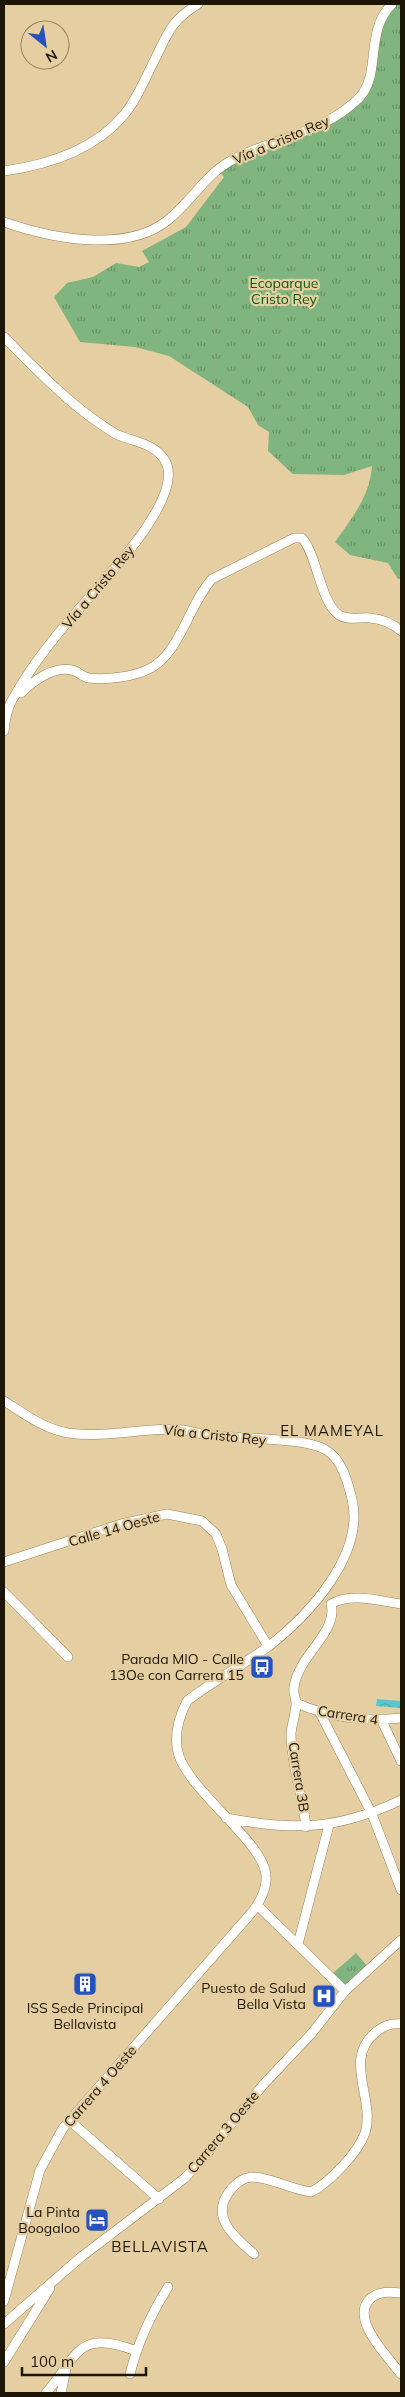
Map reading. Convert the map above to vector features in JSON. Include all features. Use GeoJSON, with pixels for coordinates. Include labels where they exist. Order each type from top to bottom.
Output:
{"type":"FeatureCollection","features":[{"type":"Feature","properties":{"kind":"street"},"geometry":{"type":"LineString","coordinates":[[4,171],[37,166],[66,156],[110,128],[124,115],[138,93],[172,24],[198,4]]}},
{"type":"Feature","properties":{"kind":"street","name":"Vía a Cristo Rey"},"geometry":{"type":"LineString","coordinates":[[4,222],[26,230],[81,240],[107,240],[143,233],[166,221],[217,169],[235,158],[303,134],[333,119],[360,96],[369,79],[376,29],[384,12],[392,4]]}},
{"type":"Feature","properties":{"kind":"street","name":"Vía a Cristo Rey"},"geometry":{"type":"LineString","coordinates":[[4,337],[40,374],[97,422],[116,434],[154,448],[165,461],[168,473],[167,486],[162,501],[132,547],[68,622],[35,665],[11,702],[4,731]]}},
{"type":"Feature","properties":{"kind":"street"},"geometry":{"type":"LineString","coordinates":[[11,702],[28,686],[53,672],[71,670],[86,678],[102,679],[149,669],[166,657],[202,590],[212,579],[268,553],[294,538],[302,538],[306,543],[314,569],[332,607],[339,615],[350,618],[370,618],[391,623],[401,631]]}},
{"type":"Feature","properties":{"kind":"street","name":"Vía a Cristo Rey"},"geometry":{"type":"LineString","coordinates":[[4,1401],[44,1425],[67,1432],[98,1434],[176,1428],[211,1435],[288,1442],[326,1450],[335,1457],[346,1479],[353,1503],[354,1525],[349,1549],[340,1566],[318,1597],[293,1624],[268,1646],[199,1691],[187,1701],[182,1712],[177,1742],[179,1756],[196,1783],[248,1843],[264,1867],[266,1876],[257,1905]]}},
{"type":"Feature","properties":{"kind":"street","name":"Calle 14 Oeste"},"geometry":{"type":"LineString","coordinates":[[4,1562],[120,1524],[167,1514],[202,1521],[216,1534],[222,1549],[231,1585],[268,1646]]}},
{"type":"Feature","properties":{"kind":"street"},"geometry":{"type":"LineString","coordinates":[[4,1592],[68,1656]]}},
{"type":"Feature","properties":{"kind":"street"},"geometry":{"type":"LineString","coordinates":[[318,1597],[332,1604],[340,1598],[401,1604]]}},
{"type":"Feature","properties":{"kind":"street","name":"Carrera 3B"},"geometry":{"type":"LineString","coordinates":[[306,1827],[292,1732],[296,1703],[294,1688],[300,1668],[312,1648],[327,1631],[332,1619],[332,1604]]}},
{"type":"Feature","properties":{"kind":"street","name":"Carrera 4"},"geometry":{"type":"LineString","coordinates":[[296,1703],[320,1713],[382,1721],[401,1718]]}},
{"type":"Feature","properties":{"kind":"street"},"geometry":{"type":"LineString","coordinates":[[320,1713],[372,1814],[401,1890]]}},
{"type":"Feature","properties":{"kind":"street"},"geometry":{"type":"LineString","coordinates":[[382,1721],[401,1761]]}},
{"type":"Feature","properties":{"kind":"street"},"geometry":{"type":"LineString","coordinates":[[226,1818],[267,1826],[306,1827],[329,1825],[372,1814],[401,1800]]}},
{"type":"Feature","properties":{"kind":"street"},"geometry":{"type":"LineString","coordinates":[[298,1944],[329,1825]]}},
{"type":"Feature","properties":{"kind":"street"},"geometry":{"type":"LineString","coordinates":[[257,1905],[345,1991]]}},
{"type":"Feature","properties":{"kind":"street","name":"Carrera 4 Oeste"},"geometry":{"type":"LineString","coordinates":[[4,2301],[40,2170],[47,2154],[69,2120],[257,1905]]}},
{"type":"Feature","properties":{"kind":"street","name":"Carrera 3 Oeste"},"geometry":{"type":"LineString","coordinates":[[4,2324],[59,2275],[184,2178],[206,2156],[263,2085],[312,2033],[345,1991],[401,1940]]}},
{"type":"Feature","properties":{"kind":"street"},"geometry":{"type":"LineString","coordinates":[[254,2254],[225,2224],[221,2214],[222,2204],[233,2186],[241,2180],[251,2177],[311,2192],[320,2188],[333,2176],[358,2147],[365,2132],[367,2109],[360,2080],[360,2063],[364,2046],[383,2027],[401,2024]]}},
{"type":"Feature","properties":{"kind":"street"},"geometry":{"type":"LineString","coordinates":[[69,2120],[159,2199]]}},
{"type":"Feature","properties":{"kind":"street"},"geometry":{"type":"LineString","coordinates":[[4,2362],[59,2275]]}},
{"type":"Feature","properties":{"kind":"street"},"geometry":{"type":"LineString","coordinates":[[130,2374],[136,2351],[155,2308],[168,2287]]}},
{"type":"Feature","properties":{"kind":"street"},"geometry":{"type":"LineString","coordinates":[[401,2293],[384,2292],[376,2295],[365,2306],[364,2315],[370,2333],[401,2374]]}},
{"type":"Feature","properties":{"kind":"street"},"geometry":{"type":"LineString","coordinates":[[46,2393],[80,2349],[90,2344],[106,2343],[136,2351]]}},
{"type":"Feature","properties":{"kind":"street"},"geometry":{"type":"LineString","coordinates":[[61,2393],[66,2366]]}},
{"type":"Feature","properties":{"kind":"green space","name":"Ecoparque Cristo Rey"},"geometry":{"type":"Polygon","coordinates":[[[392,4],[401,4],[401,579],[398,579],[388,563],[350,555],[335,542],[364,497],[371,477],[372,466],[344,475],[293,474],[268,451],[269,432],[258,425],[248,407],[169,356],[135,347],[80,342],[54,297],[67,283],[93,277],[116,263],[139,267],[149,262],[142,251],[186,227],[224,177],[217,169],[303,133],[360,97],[369,79],[376,29],[392,4]]]}},
{"type":"Feature","properties":{"kind":"green space"},"geometry":{"type":"Polygon","coordinates":[[[356,1953],[369,1968],[346,1987],[333,1973],[356,1953]]]}},
{"type":"Feature","properties":{"kind":"water"},"geometry":{"type":"Polygon","coordinates":[[[377,1699],[401,1701],[401,1708],[376,1706],[377,1699]]]}},
{"type":"Feature","properties":{"kind":"place","name":"Parada MIO - Calle 13Oe con Carrera 15"},"geometry":{"type":"Point","coordinates":[262,1667]}},
{"type":"Feature","properties":{"kind":"place","name":"ISS Sede Principal Bellavista"},"geometry":{"type":"Point","coordinates":[85,1984]}},
{"type":"Feature","properties":{"kind":"place","name":"Puesto de Salud Bella Vista"},"geometry":{"type":"Point","coordinates":[324,1996]}},
{"type":"Feature","properties":{"kind":"place","name":"La Pinta Boogaloo"},"geometry":{"type":"Point","coordinates":[97,2220]}},
{"type":"Feature","properties":{"kind":"district","name":"EL MAMEYAL"},"geometry":{"type":"Point","coordinates":[332,1430]}},
{"type":"Feature","properties":{"kind":"district","name":"BELLAVISTA"},"geometry":{"type":"Point","coordinates":[160,2246]}}]}
